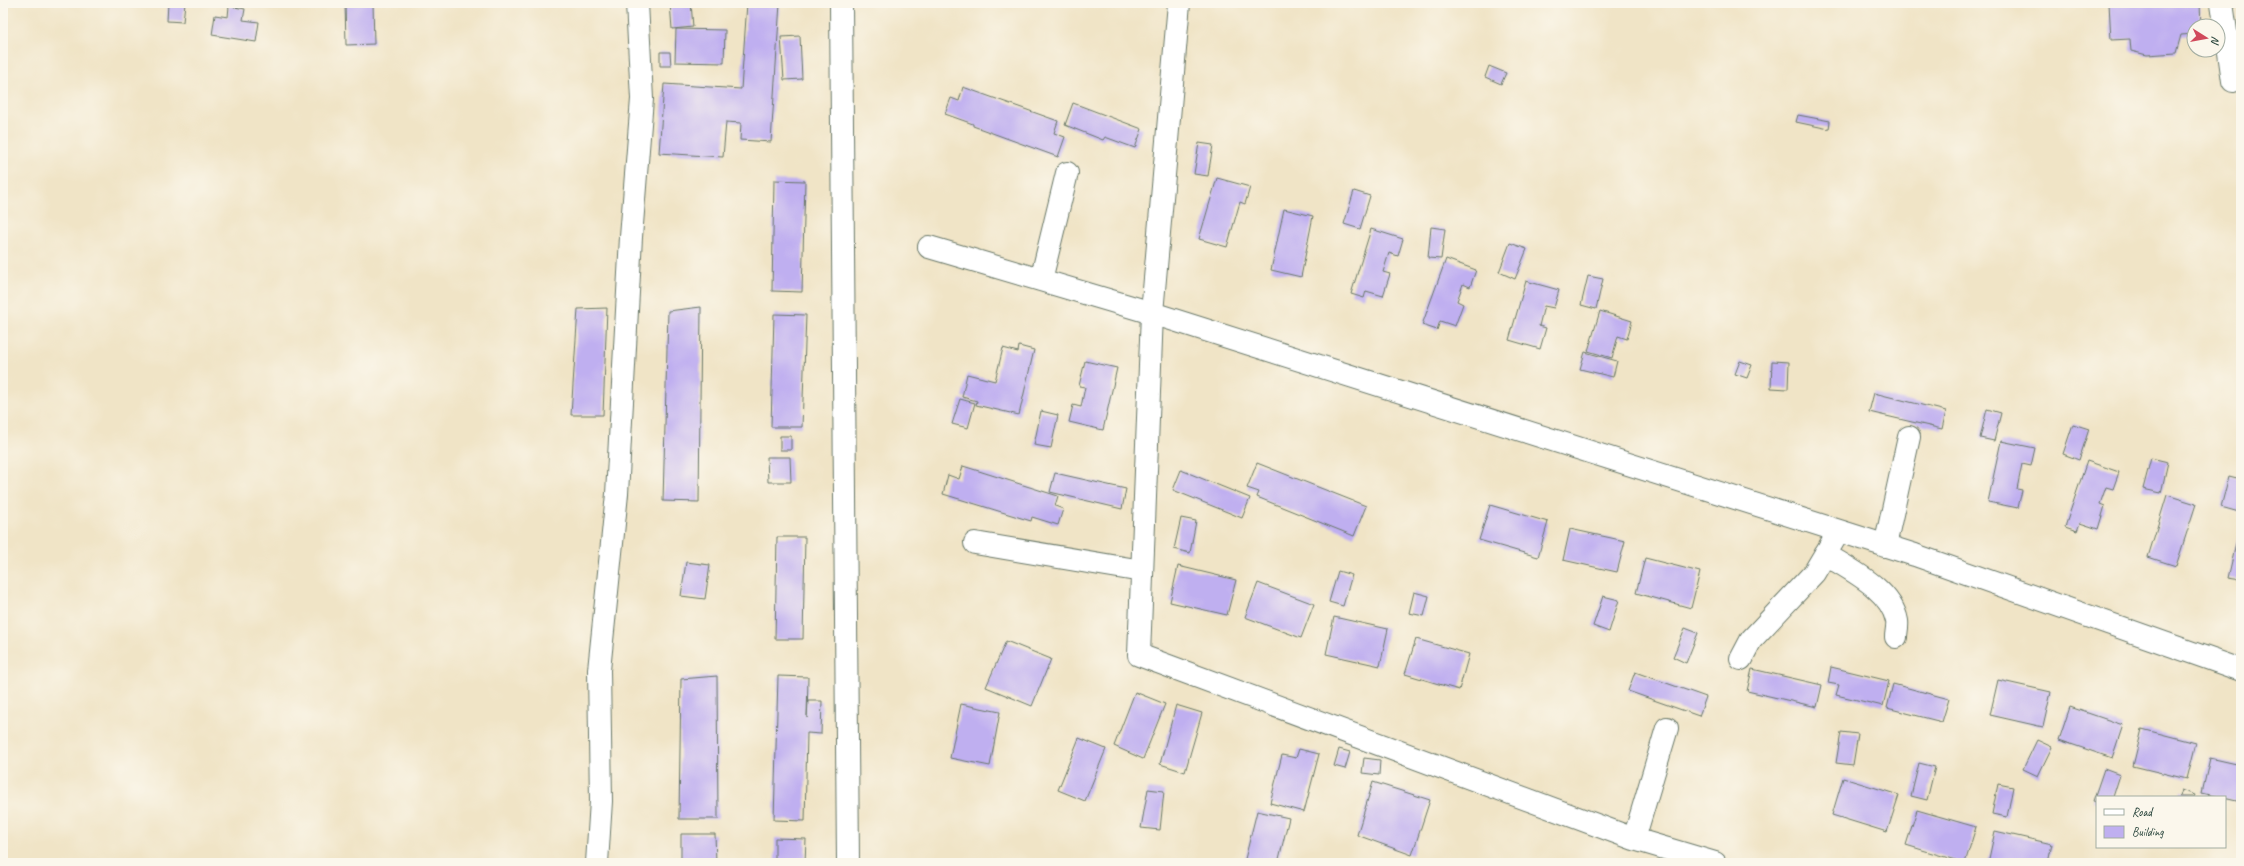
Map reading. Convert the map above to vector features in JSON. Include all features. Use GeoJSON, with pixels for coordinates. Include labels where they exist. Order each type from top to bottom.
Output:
{"type":"FeatureCollection","features":[{"type":"Feature","properties":{"kind":"street"},"geometry":{"type":"LineString","coordinates":[[597,863],[601,801],[600,670],[617,494],[630,245],[642,99],[637,3]]}},
{"type":"Feature","properties":{"kind":"street"},"geometry":{"type":"LineString","coordinates":[[841,3],[848,863]]}},
{"type":"Feature","properties":{"kind":"street"},"geometry":{"type":"LineString","coordinates":[[1179,3],[1152,312],[1139,655],[1686,859],[1715,863]]}},
{"type":"Feature","properties":{"kind":"street"},"geometry":{"type":"LineString","coordinates":[[2222,3],[2233,81]]}},
{"type":"Feature","properties":{"kind":"street"},"geometry":{"type":"LineString","coordinates":[[1041,280],[1067,173]]}},
{"type":"Feature","properties":{"kind":"street"},"geometry":{"type":"LineString","coordinates":[[929,247],[1152,312],[1839,531],[2241,670]]}},
{"type":"Feature","properties":{"kind":"street"},"geometry":{"type":"LineString","coordinates":[[1885,546],[1909,437]]}},
{"type":"Feature","properties":{"kind":"street"},"geometry":{"type":"LineString","coordinates":[[1741,658],[1751,640],[1814,573],[1839,531]]}},
{"type":"Feature","properties":{"kind":"street"},"geometry":{"type":"LineString","coordinates":[[975,543],[1142,571]]}},
{"type":"Feature","properties":{"kind":"street"},"geometry":{"type":"LineString","coordinates":[[1825,554],[1867,582],[1888,600],[1897,622],[1896,637]]}},
{"type":"Feature","properties":{"kind":"street"},"geometry":{"type":"LineString","coordinates":[[1634,839],[1667,728]]}},
{"type":"Feature","properties":{"kind":"building"},"geometry":{"type":"Polygon","coordinates":[[[168,3],[185,3],[183,22],[167,21],[168,3]]]}},
{"type":"Feature","properties":{"kind":"building"},"geometry":{"type":"Polygon","coordinates":[[[345,3],[373,3],[374,44],[346,45],[345,3]]]}},
{"type":"Feature","properties":{"kind":"building"},"geometry":{"type":"Polygon","coordinates":[[[670,3],[691,3],[693,27],[672,29],[670,3]]]}},
{"type":"Feature","properties":{"kind":"building"},"geometry":{"type":"Polygon","coordinates":[[[747,3],[780,3],[771,142],[740,140],[741,123],[726,122],[723,157],[659,153],[664,84],[741,89],[747,3]]]}},
{"type":"Feature","properties":{"kind":"building"},"geometry":{"type":"Polygon","coordinates":[[[2109,3],[2200,3],[2201,18],[2186,18],[2186,35],[2181,35],[2176,53],[2147,55],[2131,51],[2130,39],[2111,40],[2109,3]]]}},
{"type":"Feature","properties":{"kind":"building"},"geometry":{"type":"Polygon","coordinates":[[[229,6],[245,9],[243,20],[259,22],[256,42],[212,35],[215,15],[228,17],[229,6]]]}},
{"type":"Feature","properties":{"kind":"building"},"geometry":{"type":"Polygon","coordinates":[[[676,29],[725,30],[724,63],[675,62],[676,29]]]}},
{"type":"Feature","properties":{"kind":"building"},"geometry":{"type":"Polygon","coordinates":[[[800,36],[802,79],[784,80],[781,37],[800,36]]]}},
{"type":"Feature","properties":{"kind":"building"},"geometry":{"type":"Polygon","coordinates":[[[660,52],[670,52],[671,66],[660,66],[660,52]]]}},
{"type":"Feature","properties":{"kind":"building"},"geometry":{"type":"Polygon","coordinates":[[[1489,66],[1506,73],[1501,84],[1485,77],[1489,66]]]}},
{"type":"Feature","properties":{"kind":"building"},"geometry":{"type":"Polygon","coordinates":[[[963,87],[1058,121],[1054,133],[1065,137],[1058,157],[973,126],[973,124],[945,114],[951,98],[959,101],[963,87]]]}},
{"type":"Feature","properties":{"kind":"building"},"geometry":{"type":"Polygon","coordinates":[[[1073,103],[1142,129],[1135,148],[1105,137],[1103,140],[1065,125],[1073,103]]]}},
{"type":"Feature","properties":{"kind":"building"},"geometry":{"type":"Polygon","coordinates":[[[1798,115],[1830,121],[1829,129],[1796,122],[1798,115]]]}},
{"type":"Feature","properties":{"kind":"building"},"geometry":{"type":"Polygon","coordinates":[[[1199,143],[1213,145],[1208,176],[1194,174],[1199,143]]]}},
{"type":"Feature","properties":{"kind":"building"},"geometry":{"type":"Polygon","coordinates":[[[1217,178],[1250,187],[1245,204],[1240,202],[1227,247],[1199,239],[1217,178]]]}},
{"type":"Feature","properties":{"kind":"building"},"geometry":{"type":"Polygon","coordinates":[[[774,180],[805,181],[802,292],[772,291],[774,180]]]}},
{"type":"Feature","properties":{"kind":"building"},"geometry":{"type":"Polygon","coordinates":[[[1354,191],[1370,196],[1360,229],[1344,224],[1354,191]]]}},
{"type":"Feature","properties":{"kind":"building"},"geometry":{"type":"Polygon","coordinates":[[[1284,209],[1313,216],[1301,277],[1271,270],[1284,209]]]}},
{"type":"Feature","properties":{"kind":"building"},"geometry":{"type":"Polygon","coordinates":[[[1431,227],[1445,229],[1441,259],[1428,258],[1431,227]]]}},
{"type":"Feature","properties":{"kind":"building"},"geometry":{"type":"Polygon","coordinates":[[[1371,229],[1403,239],[1398,256],[1389,253],[1383,272],[1390,274],[1383,296],[1366,291],[1364,298],[1351,294],[1371,229]]]}},
{"type":"Feature","properties":{"kind":"building"},"geometry":{"type":"Polygon","coordinates":[[[1510,243],[1527,249],[1515,279],[1499,272],[1510,243]]]}},
{"type":"Feature","properties":{"kind":"building"},"geometry":{"type":"Polygon","coordinates":[[[1446,259],[1476,270],[1470,287],[1463,284],[1457,301],[1463,304],[1455,326],[1440,321],[1437,330],[1422,325],[1446,259]]]}},
{"type":"Feature","properties":{"kind":"building"},"geometry":{"type":"Polygon","coordinates":[[[1588,276],[1603,279],[1596,309],[1581,305],[1588,276]]]}},
{"type":"Feature","properties":{"kind":"building"},"geometry":{"type":"Polygon","coordinates":[[[1526,281],[1559,290],[1554,308],[1544,306],[1539,326],[1546,328],[1540,349],[1509,340],[1526,281]]]}},
{"type":"Feature","properties":{"kind":"building"},"geometry":{"type":"Polygon","coordinates":[[[701,307],[699,502],[663,501],[668,311],[701,307]]]}},
{"type":"Feature","properties":{"kind":"building"},"geometry":{"type":"Polygon","coordinates":[[[607,308],[603,415],[571,415],[578,309],[607,308]]]}},
{"type":"Feature","properties":{"kind":"building"},"geometry":{"type":"Polygon","coordinates":[[[1600,311],[1632,321],[1627,339],[1618,336],[1612,358],[1588,351],[1600,311]]]}},
{"type":"Feature","properties":{"kind":"building"},"geometry":{"type":"Polygon","coordinates":[[[774,314],[806,315],[802,427],[771,427],[774,314]]]}},
{"type":"Feature","properties":{"kind":"building"},"geometry":{"type":"Polygon","coordinates":[[[1019,346],[1034,350],[1019,415],[976,405],[977,401],[962,397],[967,374],[995,381],[1003,348],[1018,352],[1019,346]]]}},
{"type":"Feature","properties":{"kind":"building"},"geometry":{"type":"Polygon","coordinates":[[[1585,352],[1617,361],[1613,377],[1580,369],[1585,352]]]}},
{"type":"Feature","properties":{"kind":"building"},"geometry":{"type":"Polygon","coordinates":[[[1085,361],[1117,368],[1103,430],[1069,422],[1073,405],[1081,407],[1085,387],[1079,386],[1085,361]]]}},
{"type":"Feature","properties":{"kind":"building"},"geometry":{"type":"Polygon","coordinates":[[[1740,361],[1752,365],[1747,378],[1735,374],[1740,361]]]}},
{"type":"Feature","properties":{"kind":"building"},"geometry":{"type":"Polygon","coordinates":[[[1772,361],[1789,362],[1788,389],[1771,388],[1772,361]]]}},
{"type":"Feature","properties":{"kind":"building"},"geometry":{"type":"Polygon","coordinates":[[[1874,393],[1946,411],[1942,429],[1869,412],[1874,393]]]}},
{"type":"Feature","properties":{"kind":"building"},"geometry":{"type":"Polygon","coordinates":[[[960,399],[975,403],[968,428],[952,424],[960,399]]]}},
{"type":"Feature","properties":{"kind":"building"},"geometry":{"type":"Polygon","coordinates":[[[1987,409],[2001,413],[1994,441],[1980,438],[1987,409]]]}},
{"type":"Feature","properties":{"kind":"building"},"geometry":{"type":"Polygon","coordinates":[[[1041,411],[1058,415],[1051,448],[1034,445],[1041,411]]]}},
{"type":"Feature","properties":{"kind":"building"},"geometry":{"type":"Polygon","coordinates":[[[2073,424],[2089,429],[2079,460],[2063,454],[2073,424]]]}},
{"type":"Feature","properties":{"kind":"building"},"geometry":{"type":"Polygon","coordinates":[[[780,436],[791,436],[791,450],[780,450],[780,436]]]}},
{"type":"Feature","properties":{"kind":"building"},"geometry":{"type":"Polygon","coordinates":[[[2001,441],[2035,448],[2031,466],[2022,464],[2017,489],[2022,490],[2018,508],[1988,502],[2001,441]]]}},
{"type":"Feature","properties":{"kind":"building"},"geometry":{"type":"Polygon","coordinates":[[[767,457],[790,457],[791,482],[768,482],[767,457]]]}},
{"type":"Feature","properties":{"kind":"building"},"geometry":{"type":"Polygon","coordinates":[[[2151,458],[2168,462],[2161,493],[2143,489],[2151,458]]]}},
{"type":"Feature","properties":{"kind":"building"},"geometry":{"type":"Polygon","coordinates":[[[2087,461],[2119,472],[2113,489],[2106,487],[2100,504],[2105,506],[2098,529],[2080,523],[2077,531],[2065,527],[2087,461]]]}},
{"type":"Feature","properties":{"kind":"building"},"geometry":{"type":"Polygon","coordinates":[[[1257,463],[1366,506],[1354,536],[1257,497],[1259,492],[1247,488],[1257,463]]]}},
{"type":"Feature","properties":{"kind":"building"},"geometry":{"type":"Polygon","coordinates":[[[963,466],[1058,496],[1055,506],[1063,509],[1058,525],[1032,517],[1031,521],[943,494],[948,475],[959,479],[963,466]]]}},
{"type":"Feature","properties":{"kind":"building"},"geometry":{"type":"Polygon","coordinates":[[[1181,470],[1250,498],[1242,518],[1173,490],[1181,470]]]}},
{"type":"Feature","properties":{"kind":"building"},"geometry":{"type":"Polygon","coordinates":[[[1055,473],[1126,489],[1122,509],[1050,492],[1055,473]]]}},
{"type":"Feature","properties":{"kind":"building"},"geometry":{"type":"Polygon","coordinates":[[[2229,476],[2241,479],[2239,512],[2221,507],[2229,476]]]}},
{"type":"Feature","properties":{"kind":"building"},"geometry":{"type":"Polygon","coordinates":[[[2167,495],[2196,504],[2176,566],[2148,557],[2167,495]]]}},
{"type":"Feature","properties":{"kind":"building"},"geometry":{"type":"Polygon","coordinates":[[[1490,505],[1548,522],[1538,557],[1479,540],[1490,505]]]}},
{"type":"Feature","properties":{"kind":"building"},"geometry":{"type":"Polygon","coordinates":[[[1181,518],[1196,521],[1190,553],[1174,549],[1181,518]]]}},
{"type":"Feature","properties":{"kind":"building"},"geometry":{"type":"Polygon","coordinates":[[[2241,527],[2241,580],[2228,578],[2241,527]]]}},
{"type":"Feature","properties":{"kind":"building"},"geometry":{"type":"Polygon","coordinates":[[[1570,529],[1625,541],[1617,572],[1563,560],[1570,529]]]}},
{"type":"Feature","properties":{"kind":"building"},"geometry":{"type":"Polygon","coordinates":[[[777,537],[805,537],[803,639],[775,639],[777,537]]]}},
{"type":"Feature","properties":{"kind":"building"},"geometry":{"type":"Polygon","coordinates":[[[1645,558],[1700,572],[1691,608],[1636,593],[1645,558]]]}},
{"type":"Feature","properties":{"kind":"building"},"geometry":{"type":"Polygon","coordinates":[[[686,562],[710,565],[705,599],[681,596],[686,562]]]}},
{"type":"Feature","properties":{"kind":"building"},"geometry":{"type":"Polygon","coordinates":[[[1178,566],[1236,580],[1227,615],[1170,602],[1178,566]]]}},
{"type":"Feature","properties":{"kind":"building"},"geometry":{"type":"Polygon","coordinates":[[[1338,571],[1352,575],[1343,606],[1329,602],[1338,571]]]}},
{"type":"Feature","properties":{"kind":"building"},"geometry":{"type":"Polygon","coordinates":[[[1258,583],[1314,604],[1301,638],[1245,617],[1258,583]]]}},
{"type":"Feature","properties":{"kind":"building"},"geometry":{"type":"Polygon","coordinates":[[[1414,592],[1429,596],[1424,616],[1409,613],[1414,592]]]}},
{"type":"Feature","properties":{"kind":"building"},"geometry":{"type":"Polygon","coordinates":[[[1603,596],[1619,600],[1609,632],[1593,626],[1603,596]]]}},
{"type":"Feature","properties":{"kind":"building"},"geometry":{"type":"Polygon","coordinates":[[[1334,617],[1388,629],[1380,666],[1326,654],[1334,617]]]}},
{"type":"Feature","properties":{"kind":"building"},"geometry":{"type":"Polygon","coordinates":[[[1685,628],[1698,633],[1686,663],[1673,657],[1685,628]]]}},
{"type":"Feature","properties":{"kind":"building"},"geometry":{"type":"Polygon","coordinates":[[[1416,639],[1469,654],[1459,690],[1405,674],[1416,639]]]}},
{"type":"Feature","properties":{"kind":"building"},"geometry":{"type":"Polygon","coordinates":[[[1006,641],[1051,659],[1032,706],[986,687],[1006,641]]]}},
{"type":"Feature","properties":{"kind":"building"},"geometry":{"type":"Polygon","coordinates":[[[1831,667],[1889,681],[1883,706],[1836,695],[1839,685],[1828,683],[1831,667]]]}},
{"type":"Feature","properties":{"kind":"building"},"geometry":{"type":"Polygon","coordinates":[[[1752,669],[1822,685],[1817,707],[1747,691],[1752,669]]]}},
{"type":"Feature","properties":{"kind":"building"},"geometry":{"type":"Polygon","coordinates":[[[1635,672],[1706,697],[1699,716],[1628,691],[1635,672]]]}},
{"type":"Feature","properties":{"kind":"building"},"geometry":{"type":"Polygon","coordinates":[[[717,676],[718,819],[679,819],[681,679],[717,676]]]}},
{"type":"Feature","properties":{"kind":"building"},"geometry":{"type":"Polygon","coordinates":[[[778,676],[808,677],[807,718],[808,701],[822,701],[821,734],[807,733],[805,821],[774,820],[778,676]]]}},
{"type":"Feature","properties":{"kind":"building"},"geometry":{"type":"Polygon","coordinates":[[[1998,680],[2051,692],[2043,727],[1990,715],[1998,680]]]}},
{"type":"Feature","properties":{"kind":"building"},"geometry":{"type":"Polygon","coordinates":[[[1893,684],[1949,699],[1942,722],[1887,708],[1893,684]]]}},
{"type":"Feature","properties":{"kind":"building"},"geometry":{"type":"Polygon","coordinates":[[[1135,692],[1165,704],[1143,759],[1114,746],[1135,692]]]}},
{"type":"Feature","properties":{"kind":"building"},"geometry":{"type":"Polygon","coordinates":[[[961,704],[1000,712],[990,766],[950,758],[961,704]]]}},
{"type":"Feature","properties":{"kind":"building"},"geometry":{"type":"Polygon","coordinates":[[[1176,705],[1202,713],[1185,772],[1160,764],[1176,705]]]}},
{"type":"Feature","properties":{"kind":"building"},"geometry":{"type":"Polygon","coordinates":[[[2070,707],[2123,725],[2112,758],[2059,740],[2070,707]]]}},
{"type":"Feature","properties":{"kind":"building"},"geometry":{"type":"Polygon","coordinates":[[[2142,729],[2196,743],[2187,779],[2133,766],[2142,729]]]}},
{"type":"Feature","properties":{"kind":"building"},"geometry":{"type":"Polygon","coordinates":[[[1841,732],[1858,734],[1853,765],[1836,763],[1841,732]]]}},
{"type":"Feature","properties":{"kind":"building"},"geometry":{"type":"Polygon","coordinates":[[[1079,738],[1106,749],[1085,801],[1058,790],[1079,738]]]}},
{"type":"Feature","properties":{"kind":"building"},"geometry":{"type":"Polygon","coordinates":[[[2037,740],[2052,747],[2038,776],[2023,769],[2037,740]]]}},
{"type":"Feature","properties":{"kind":"building"},"geometry":{"type":"Polygon","coordinates":[[[1299,749],[1319,754],[1304,812],[1270,803],[1282,755],[1296,758],[1299,749]]]}},
{"type":"Feature","properties":{"kind":"building"},"geometry":{"type":"Polygon","coordinates":[[[1339,749],[1350,752],[1345,769],[1334,766],[1339,749]]]}},
{"type":"Feature","properties":{"kind":"building"},"geometry":{"type":"Polygon","coordinates":[[[1364,758],[1380,760],[1379,775],[1362,773],[1364,758]]]}},
{"type":"Feature","properties":{"kind":"building"},"geometry":{"type":"Polygon","coordinates":[[[2210,758],[2241,765],[2241,802],[2226,799],[2226,796],[2215,796],[2202,793],[2210,758]]]}},
{"type":"Feature","properties":{"kind":"building"},"geometry":{"type":"Polygon","coordinates":[[[1919,763],[1935,767],[1927,800],[1911,796],[1919,763]]]}},
{"type":"Feature","properties":{"kind":"building"},"geometry":{"type":"Polygon","coordinates":[[[2104,769],[2120,775],[2113,796],[2096,796],[2096,802],[2093,801],[2104,769]]]}},
{"type":"Feature","properties":{"kind":"building"},"geometry":{"type":"Polygon","coordinates":[[[1843,778],[1899,795],[1887,832],[1832,815],[1843,778]]]}},
{"type":"Feature","properties":{"kind":"building"},"geometry":{"type":"Polygon","coordinates":[[[1373,782],[1430,800],[1412,855],[1357,835],[1373,782]]]}},
{"type":"Feature","properties":{"kind":"building"},"geometry":{"type":"Polygon","coordinates":[[[1998,784],[2013,787],[2007,817],[1992,814],[1998,784]]]}},
{"type":"Feature","properties":{"kind":"building"},"geometry":{"type":"Polygon","coordinates":[[[1148,789],[1164,791],[1160,830],[1141,828],[1148,789]]]}},
{"type":"Feature","properties":{"kind":"building"},"geometry":{"type":"Polygon","coordinates":[[[2181,790],[2195,795],[2194,796],[2179,796],[2181,790]]]}},
{"type":"Feature","properties":{"kind":"building"},"geometry":{"type":"Polygon","coordinates":[[[1917,810],[1976,827],[1965,863],[1906,845],[1917,810]]]}},
{"type":"Feature","properties":{"kind":"building"},"geometry":{"type":"Polygon","coordinates":[[[1257,811],[1289,818],[1278,863],[1244,863],[1257,811]]]}},
{"type":"Feature","properties":{"kind":"building"},"geometry":{"type":"Polygon","coordinates":[[[1995,831],[2052,844],[2048,863],[1988,863],[1995,831]]]}},
{"type":"Feature","properties":{"kind":"building"},"geometry":{"type":"Polygon","coordinates":[[[681,834],[715,834],[716,863],[681,863],[681,834]]]}},
{"type":"Feature","properties":{"kind":"building"},"geometry":{"type":"Polygon","coordinates":[[[775,838],[806,839],[805,863],[775,863],[775,838]]]}}]}
